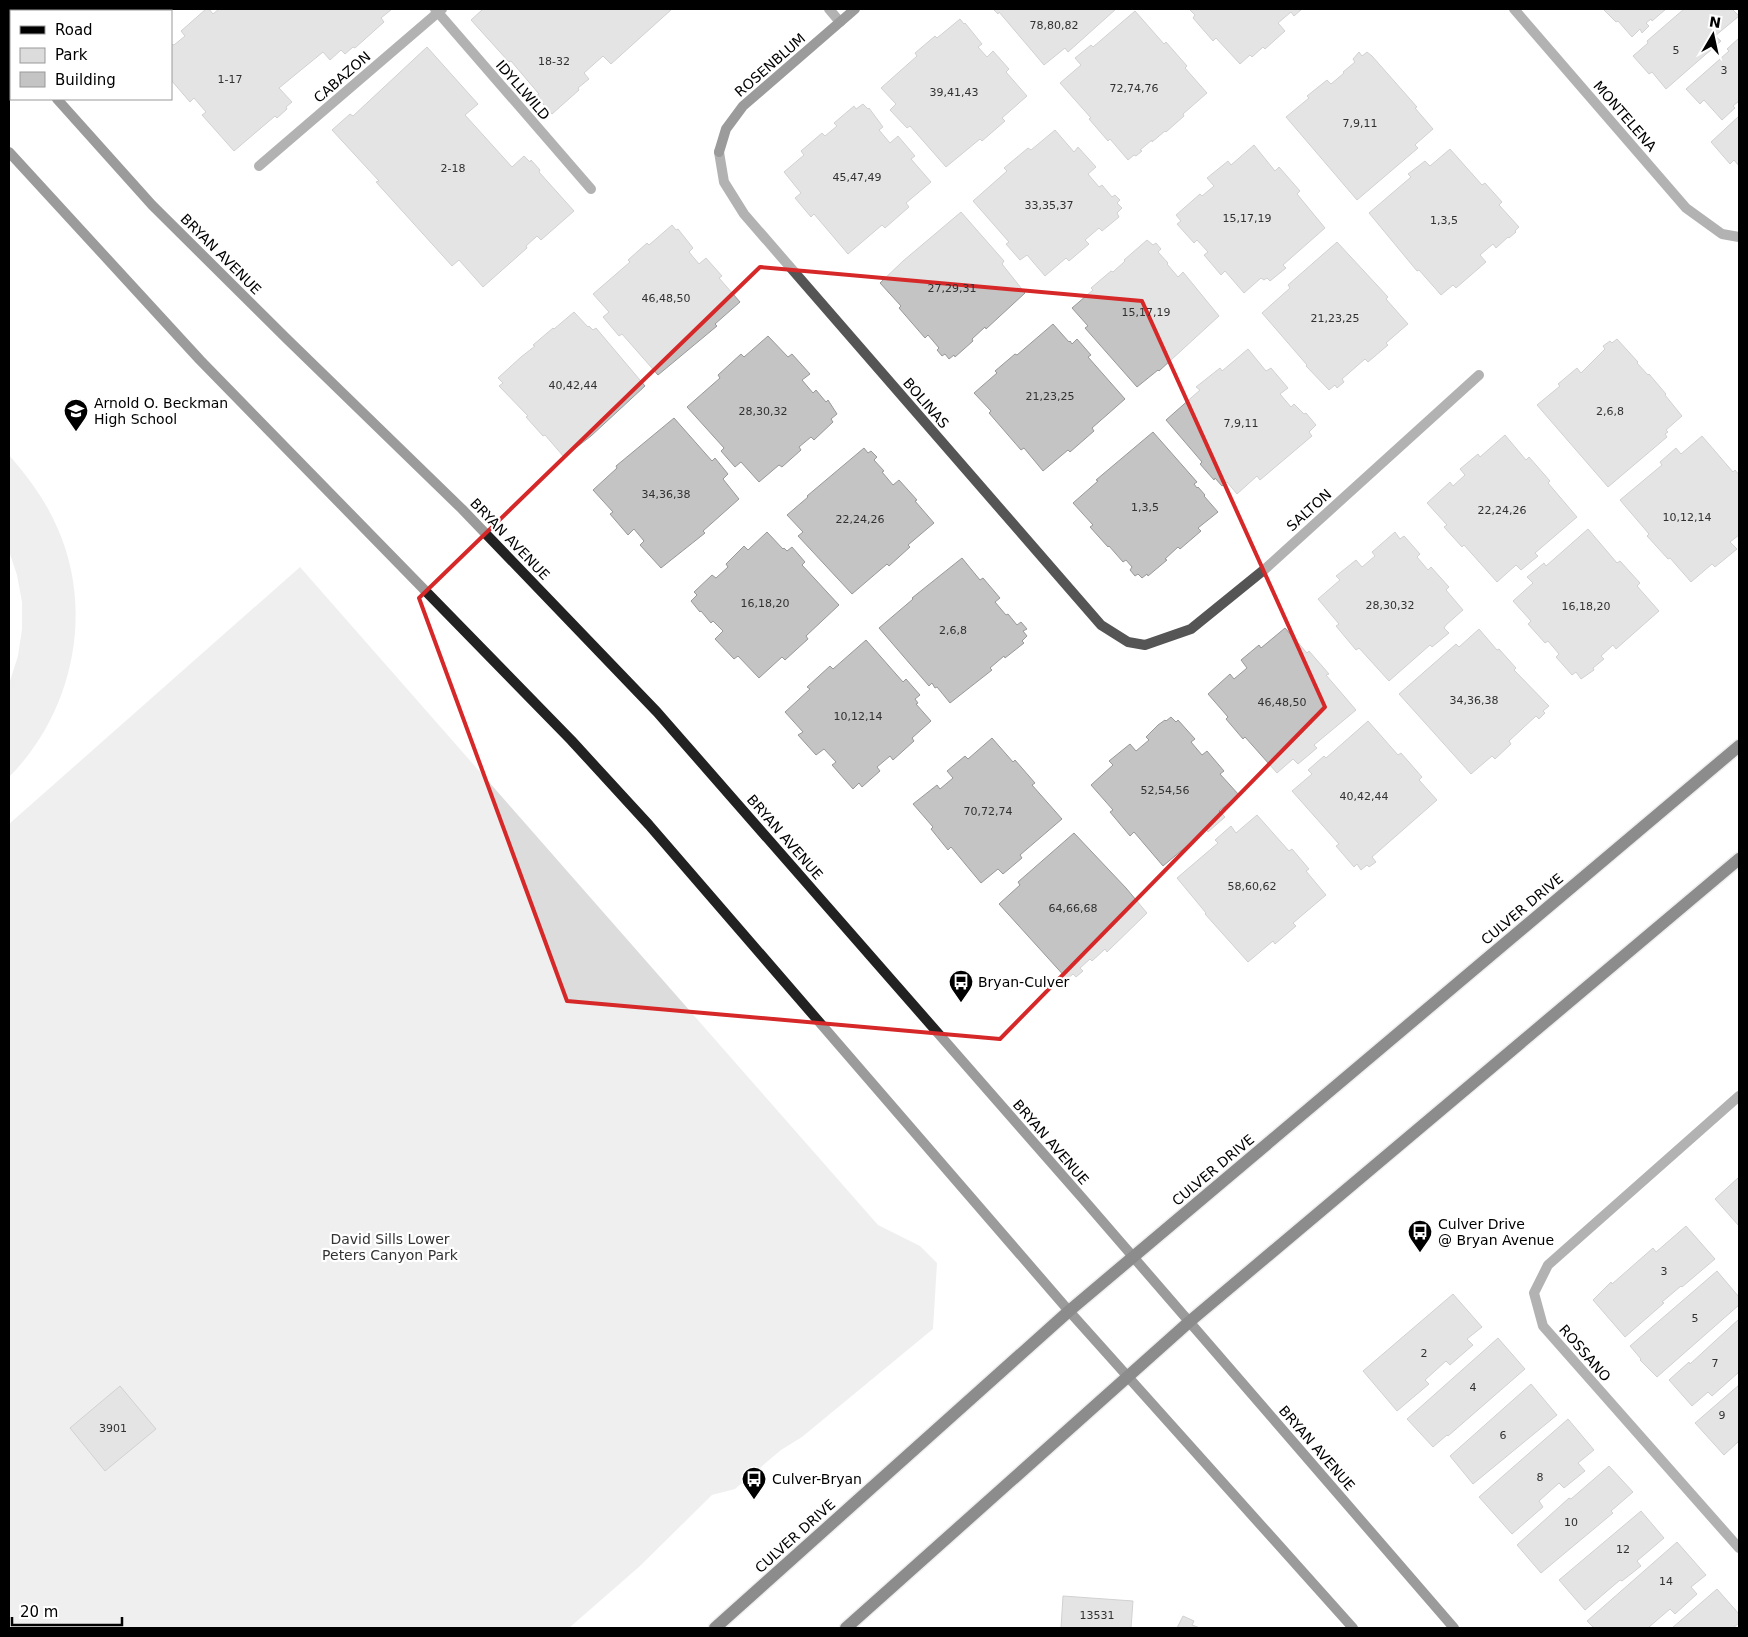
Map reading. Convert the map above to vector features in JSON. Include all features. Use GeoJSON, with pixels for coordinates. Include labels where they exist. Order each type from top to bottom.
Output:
{"type":"FeatureCollection","features":[{"type":"Feature","properties":{"kind":"main road","name":"ROSENBLUM"},"geometry":{"type":"LineString","coordinates":[[719,152],[726,129],[743,106],[855,9]]}},
{"type":"Feature","properties":{"kind":"main road","name":"BRYAN AVENUE"},"geometry":{"type":"LineString","coordinates":[[58,100],[152,205],[462,509],[657,712],[1133,1256],[1454,1628]]}},
{"type":"Feature","properties":{"kind":"main road"},"geometry":{"type":"LineString","coordinates":[[9,152],[200,360],[571,740],[649,824],[1069,1311],[1353,1628]]}},
{"type":"Feature","properties":{"kind":"main road","name":"CULVER DRIVE"},"geometry":{"type":"LineString","coordinates":[[716,1628],[1069,1311],[1739,746]]}},
{"type":"Feature","properties":{"kind":"main road"},"geometry":{"type":"LineString","coordinates":[[846,1628],[1189,1322],[1739,859]]}},
{"type":"Feature","properties":{"kind":"street"},"geometry":{"type":"LineString","coordinates":[[829,9],[840,22]]}},
{"type":"Feature","properties":{"kind":"street","name":"MONTELENA"},"geometry":{"type":"LineString","coordinates":[[1514,9],[1686,208],[1722,234],[1739,237]]}},
{"type":"Feature","properties":{"kind":"street","name":"CABAZON"},"geometry":{"type":"LineString","coordinates":[[259,166],[438,10]]}},
{"type":"Feature","properties":{"kind":"street","name":"IDYLLWILD"},"geometry":{"type":"LineString","coordinates":[[438,10],[591,189]]}},
{"type":"Feature","properties":{"kind":"street","name":"BOLINAS"},"geometry":{"type":"LineString","coordinates":[[719,152],[724,182],[744,214],[1101,625],[1128,642],[1145,645]]}},
{"type":"Feature","properties":{"kind":"street","name":"SALTON"},"geometry":{"type":"LineString","coordinates":[[1145,645],[1191,630],[1265,569],[1479,375]]}},
{"type":"Feature","properties":{"kind":"street","name":"ROSSANO"},"geometry":{"type":"LineString","coordinates":[[1739,1096],[1548,1265],[1534,1293],[1543,1326],[1739,1548]]}},
{"type":"Feature","properties":{"kind":"highlighted area"},"geometry":{"type":"Polygon","coordinates":[[[760,267],[1142,301],[1325,707],[1000,1039],[567,1001],[419,598],[760,267]]]}},
{"type":"Feature","properties":{"kind":"green space"},"geometry":{"type":"Polygon","coordinates":[[[9,455],[48,508],[57,527],[68,559],[75,592],[75,626],[71,660],[62,692],[49,723],[31,751],[9,777],[9,684],[18,656],[22,629],[22,602],[17,575],[9,551],[9,455]]]}},
{"type":"Feature","properties":{"kind":"green space","name":"David Sills Lower Peters Canyon Park"},"geometry":{"type":"Polygon","coordinates":[[[300,567],[878,1225],[920,1246],[937,1263],[933,1329],[802,1437],[781,1450],[735,1489],[712,1495],[640,1566],[569,1628],[9,1628],[9,824],[300,567]]]}},
{"type":"Feature","properties":{"kind":"building"},"geometry":{"type":"Polygon","coordinates":[[[206,9],[209,9],[213,14],[219,9],[392,9],[381,18],[384,22],[355,48],[353,47],[345,54],[341,50],[330,60],[323,52],[279,88],[292,102],[286,107],[287,109],[277,118],[275,116],[234,151],[202,115],[206,112],[194,98],[190,102],[172,81],[172,44],[174,45],[185,36],[181,31],[206,9]]]}},
{"type":"Feature","properties":{"kind":"building"},"geometry":{"type":"Polygon","coordinates":[[[483,9],[672,9],[611,64],[603,56],[584,73],[589,79],[552,114],[536,96],[539,94],[511,61],[509,62],[471,20],[483,9]]]}},
{"type":"Feature","properties":{"kind":"building"},"geometry":{"type":"Polygon","coordinates":[[[993,9],[1116,9],[1068,52],[1065,48],[1044,65],[999,12],[998,14],[993,9]]]}},
{"type":"Feature","properties":{"kind":"building"},"geometry":{"type":"Polygon","coordinates":[[[1189,9],[1302,9],[1294,16],[1291,12],[1278,23],[1285,31],[1265,49],[1263,47],[1252,57],[1250,55],[1240,64],[1216,38],[1213,41],[1193,18],[1195,15],[1189,9]]]}},
{"type":"Feature","properties":{"kind":"building"},"geometry":{"type":"Polygon","coordinates":[[[1603,9],[1666,9],[1652,21],[1651,19],[1646,23],[1649,26],[1642,33],[1640,29],[1632,37],[1618,21],[1616,22],[1603,9]]]}},
{"type":"Feature","properties":{"kind":"building"},"geometry":{"type":"Polygon","coordinates":[[[1684,9],[1732,9],[1739,16],[1715,36],[1721,41],[1666,89],[1652,72],[1649,74],[1633,56],[1648,43],[1647,41],[1684,9]]]}},
{"type":"Feature","properties":{"kind":"building"},"geometry":{"type":"Polygon","coordinates":[[[1135,11],[1164,44],[1166,42],[1207,93],[1166,132],[1152,142],[1152,140],[1136,156],[1134,155],[1128,160],[1110,139],[1108,141],[1089,119],[1091,118],[1060,83],[1081,65],[1075,58],[1091,45],[1093,47],[1135,11]]]}},
{"type":"Feature","properties":{"kind":"building"},"geometry":{"type":"Polygon","coordinates":[[[960,19],[982,44],[978,47],[987,57],[993,51],[1009,69],[1006,72],[1027,96],[1002,118],[1005,121],[982,141],[980,139],[946,167],[910,126],[907,128],[890,110],[896,104],[881,88],[917,56],[915,53],[935,36],[937,38],[960,19]]]}},
{"type":"Feature","properties":{"kind":"building"},"geometry":{"type":"Polygon","coordinates":[[[1739,38],[1739,101],[1733,106],[1735,108],[1722,120],[1704,100],[1700,104],[1686,89],[1729,51],[1727,49],[1739,38]]]}},
{"type":"Feature","properties":{"kind":"building"},"geometry":{"type":"Polygon","coordinates":[[[427,47],[478,104],[465,115],[512,167],[524,156],[530,162],[531,160],[540,170],[539,172],[574,211],[541,240],[537,236],[526,246],[527,248],[483,287],[459,260],[452,266],[332,130],[350,114],[353,116],[427,47]]]}},
{"type":"Feature","properties":{"kind":"building"},"geometry":{"type":"Polygon","coordinates":[[[1359,52],[1362,56],[1367,52],[1372,56],[1417,107],[1415,108],[1433,129],[1415,145],[1418,148],[1357,200],[1286,117],[1309,98],[1307,96],[1327,80],[1331,84],[1344,73],[1355,62],[1353,59],[1359,52]]]}},
{"type":"Feature","properties":{"kind":"building"},"geometry":{"type":"Polygon","coordinates":[[[863,104],[869,108],[883,127],[879,130],[890,143],[898,136],[915,156],[911,159],[931,182],[906,203],[909,207],[885,228],[882,225],[848,254],[814,214],[811,217],[795,198],[801,193],[784,172],[804,155],[801,151],[822,133],[825,136],[837,126],[834,123],[854,106],[856,109],[863,104]]]}},
{"type":"Feature","properties":{"kind":"building"},"geometry":{"type":"Polygon","coordinates":[[[1739,116],[1739,166],[1734,160],[1730,164],[1711,142],[1739,116]]]}},
{"type":"Feature","properties":{"kind":"building"},"geometry":{"type":"Polygon","coordinates":[[[1055,130],[1074,152],[1078,147],[1096,167],[1088,174],[1099,187],[1102,185],[1112,197],[1115,195],[1120,200],[1117,203],[1122,208],[1117,213],[1119,217],[1102,231],[1099,228],[1085,240],[1089,244],[1069,261],[1066,258],[1045,276],[1027,255],[1020,260],[1006,244],[1009,242],[973,201],[1007,171],[1004,168],[1028,148],[1031,150],[1055,130]]]}},
{"type":"Feature","properties":{"kind":"building"},"geometry":{"type":"Polygon","coordinates":[[[1254,145],[1275,171],[1279,167],[1300,191],[1297,194],[1325,228],[1283,265],[1286,268],[1270,281],[1267,278],[1264,280],[1261,278],[1244,293],[1225,271],[1221,275],[1204,255],[1208,252],[1197,240],[1194,243],[1177,224],[1181,221],[1176,215],[1200,194],[1202,196],[1214,186],[1207,178],[1228,161],[1231,165],[1254,145]]]}},
{"type":"Feature","properties":{"kind":"building"},"geometry":{"type":"Polygon","coordinates":[[[1450,149],[1482,185],[1485,183],[1502,202],[1499,205],[1519,227],[1516,232],[1496,248],[1493,244],[1480,255],[1486,262],[1456,288],[1453,285],[1441,295],[1419,270],[1417,271],[1369,213],[1411,177],[1408,174],[1425,161],[1430,166],[1450,149]]]}},
{"type":"Feature","properties":{"kind":"building"},"geometry":{"type":"Polygon","coordinates":[[[961,212],[1004,261],[1002,264],[1025,293],[986,329],[985,327],[955,357],[954,355],[949,359],[945,354],[942,356],[937,350],[939,348],[928,335],[925,338],[899,308],[901,306],[880,283],[961,212]]]}},
{"type":"Feature","properties":{"kind":"building"},"geometry":{"type":"Polygon","coordinates":[[[672,225],[676,230],[678,229],[693,248],[689,252],[699,264],[706,258],[722,276],[719,278],[740,302],[715,324],[717,326],[658,375],[622,334],[619,336],[603,317],[609,312],[593,294],[630,262],[628,260],[647,243],[649,245],[672,225]]]}},
{"type":"Feature","properties":{"kind":"building"},"geometry":{"type":"Polygon","coordinates":[[[1147,240],[1153,245],[1156,243],[1161,249],[1158,252],[1178,277],[1183,272],[1219,316],[1159,371],[1137,387],[1085,328],[1088,326],[1072,308],[1093,290],[1091,288],[1111,271],[1113,272],[1147,240]]]}},
{"type":"Feature","properties":{"kind":"building"},"geometry":{"type":"Polygon","coordinates":[[[1337,242],[1388,297],[1386,299],[1408,324],[1368,362],[1365,359],[1342,379],[1344,382],[1337,388],[1335,385],[1329,390],[1306,366],[1262,313],[1290,288],[1288,285],[1337,242]]]}},
{"type":"Feature","properties":{"kind":"building"},"geometry":{"type":"Polygon","coordinates":[[[574,312],[588,327],[593,330],[596,328],[645,386],[591,436],[564,457],[499,386],[503,383],[498,378],[535,346],[533,345],[574,312]]]}},
{"type":"Feature","properties":{"kind":"building"},"geometry":{"type":"Polygon","coordinates":[[[1053,324],[1072,344],[1077,339],[1091,355],[1088,357],[1125,399],[1092,428],[1094,431],[1070,452],[1068,450],[1043,471],[1024,448],[1021,450],[989,413],[991,411],[974,393],[997,373],[995,371],[1053,324]]]}},
{"type":"Feature","properties":{"kind":"building"},"geometry":{"type":"Polygon","coordinates":[[[768,336],[788,357],[792,354],[810,374],[802,380],[813,393],[816,390],[826,402],[828,400],[837,414],[831,419],[833,422],[814,440],[811,437],[799,447],[801,450],[782,467],[779,465],[759,482],[741,462],[735,467],[721,451],[724,448],[687,407],[720,378],[718,375],[741,354],[744,357],[768,336]]]}},
{"type":"Feature","properties":{"kind":"building"},"geometry":{"type":"Polygon","coordinates":[[[1617,339],[1666,394],[1682,416],[1666,430],[1668,432],[1665,434],[1667,437],[1608,487],[1537,405],[1560,386],[1558,384],[1577,368],[1581,373],[1605,349],[1603,346],[1617,339]]]}},
{"type":"Feature","properties":{"kind":"building"},"geometry":{"type":"Polygon","coordinates":[[[1248,349],[1266,371],[1271,368],[1288,388],[1280,394],[1291,407],[1294,404],[1304,414],[1306,413],[1316,425],[1309,432],[1312,436],[1260,480],[1257,476],[1237,494],[1227,482],[1222,486],[1215,478],[1214,480],[1200,464],[1202,462],[1166,420],[1200,390],[1196,387],[1220,368],[1222,371],[1248,349]]]}},
{"type":"Feature","properties":{"kind":"building"},"geometry":{"type":"Polygon","coordinates":[[[674,418],[712,461],[715,458],[728,474],[723,479],[739,499],[703,531],[705,533],[661,568],[640,545],[644,541],[634,529],[628,535],[610,514],[613,512],[593,490],[617,468],[616,466],[674,418]]]}},
{"type":"Feature","properties":{"kind":"building"},"geometry":{"type":"Polygon","coordinates":[[[1153,432],[1197,482],[1194,484],[1218,512],[1198,528],[1201,531],[1180,549],[1178,547],[1165,559],[1167,560],[1148,576],[1147,574],[1142,578],[1138,574],[1135,576],[1130,570],[1132,567],[1126,560],[1123,562],[1108,547],[1090,527],[1093,525],[1073,503],[1098,481],[1096,480],[1153,432]]]}},
{"type":"Feature","properties":{"kind":"building"},"geometry":{"type":"Polygon","coordinates":[[[1505,435],[1526,460],[1529,457],[1577,517],[1535,553],[1538,556],[1521,570],[1516,565],[1497,582],[1464,545],[1462,547],[1444,527],[1447,525],[1427,503],[1450,482],[1453,486],[1465,475],[1460,469],[1478,454],[1480,457],[1505,435]]]}},
{"type":"Feature","properties":{"kind":"building"},"geometry":{"type":"Polygon","coordinates":[[[1702,436],[1733,472],[1735,470],[1739,475],[1739,535],[1730,542],[1737,549],[1715,567],[1712,564],[1691,582],[1647,536],[1649,534],[1620,500],[1662,465],[1660,462],[1676,448],[1681,454],[1702,436]]]}},
{"type":"Feature","properties":{"kind":"building"},"geometry":{"type":"Polygon","coordinates":[[[864,448],[868,453],[871,451],[877,457],[874,460],[893,485],[899,480],[934,523],[908,545],[910,547],[889,566],[887,564],[852,594],[798,536],[803,532],[787,515],[864,448]]]}},
{"type":"Feature","properties":{"kind":"building"},"geometry":{"type":"Polygon","coordinates":[[[1588,529],[1617,563],[1620,561],[1640,583],[1637,586],[1659,611],[1616,649],[1613,645],[1601,656],[1604,659],[1593,668],[1594,670],[1581,679],[1576,672],[1572,675],[1556,657],[1559,654],[1548,641],[1545,643],[1528,624],[1531,621],[1513,601],[1533,583],[1527,577],[1544,563],[1546,566],[1588,529]]]}},
{"type":"Feature","properties":{"kind":"building"},"geometry":{"type":"Polygon","coordinates":[[[767,532],[783,549],[787,551],[792,547],[805,562],[802,565],[839,605],[806,636],[808,639],[785,660],[782,657],[759,678],[738,656],[734,659],[715,639],[723,631],[713,621],[711,623],[691,601],[697,595],[694,592],[712,575],[716,578],[728,567],[726,564],[744,546],[748,550],[767,532]]]}},
{"type":"Feature","properties":{"kind":"building"},"geometry":{"type":"Polygon","coordinates":[[[1395,532],[1400,539],[1404,536],[1420,554],[1417,557],[1428,570],[1431,567],[1449,587],[1446,590],[1463,610],[1444,628],[1449,633],[1432,647],[1430,645],[1389,681],[1359,648],[1356,650],[1336,626],[1339,624],[1318,599],[1340,580],[1336,576],[1356,560],[1362,567],[1375,556],[1372,552],[1395,532]]]}},
{"type":"Feature","properties":{"kind":"building"},"geometry":{"type":"Polygon","coordinates":[[[962,558],[980,580],[983,578],[1000,598],[995,602],[1006,615],[1008,614],[1017,625],[1021,622],[1027,629],[1023,631],[1027,636],[1022,641],[1024,643],[1005,658],[1004,656],[990,668],[992,670],[950,703],[937,687],[935,688],[932,683],[929,686],[879,628],[912,598],[962,558]]]}},
{"type":"Feature","properties":{"kind":"building"},"geometry":{"type":"Polygon","coordinates":[[[1285,628],[1329,674],[1326,675],[1356,710],[1314,745],[1317,748],[1298,764],[1293,759],[1277,773],[1245,737],[1243,739],[1226,719],[1228,717],[1208,694],[1230,674],[1234,679],[1247,668],[1241,660],[1259,645],[1261,648],[1285,628]]]}},
{"type":"Feature","properties":{"kind":"building"},"geometry":{"type":"Polygon","coordinates":[[[1479,629],[1516,668],[1514,670],[1549,706],[1543,711],[1545,713],[1539,719],[1536,716],[1509,741],[1511,744],[1495,759],[1492,756],[1471,774],[1399,694],[1456,644],[1459,647],[1479,629]]]}},
{"type":"Feature","properties":{"kind":"building"},"geometry":{"type":"Polygon","coordinates":[[[866,640],[903,682],[906,679],[920,695],[915,699],[918,703],[916,704],[931,721],[912,738],[914,741],[893,760],[890,756],[877,767],[880,771],[862,787],[859,783],[853,789],[832,765],[836,762],[824,749],[816,755],[798,735],[803,732],[785,712],[810,689],[807,687],[830,666],[833,669],[866,640]]]}},
{"type":"Feature","properties":{"kind":"building"},"geometry":{"type":"Polygon","coordinates":[[[1171,717],[1176,722],[1178,720],[1195,739],[1191,742],[1202,755],[1207,751],[1224,771],[1220,774],[1239,795],[1219,811],[1225,817],[1208,832],[1206,830],[1163,866],[1134,832],[1130,836],[1110,812],[1113,810],[1091,785],[1113,765],[1109,761],[1130,744],[1136,751],[1149,740],[1146,737],[1158,725],[1171,717]]]}},
{"type":"Feature","properties":{"kind":"building"},"geometry":{"type":"Polygon","coordinates":[[[1368,721],[1398,755],[1401,753],[1422,777],[1419,780],[1437,800],[1372,857],[1376,862],[1369,867],[1367,865],[1361,870],[1357,864],[1354,867],[1336,846],[1339,844],[1292,791],[1312,774],[1308,770],[1324,756],[1326,758],[1368,721]]]}},
{"type":"Feature","properties":{"kind":"building"},"geometry":{"type":"Polygon","coordinates":[[[992,738],[1035,783],[1032,785],[1062,819],[1020,855],[1022,858],[1003,874],[998,869],[981,883],[951,847],[948,850],[931,829],[933,827],[913,804],[937,785],[940,789],[953,778],[947,771],[965,756],[968,759],[992,738]]]}},
{"type":"Feature","properties":{"kind":"building"},"geometry":{"type":"Polygon","coordinates":[[[1257,815],[1289,851],[1292,849],[1309,869],[1306,871],[1326,895],[1293,923],[1296,926],[1275,944],[1273,941],[1248,962],[1205,914],[1177,878],[1218,843],[1215,840],[1231,826],[1236,833],[1257,815]]]}},
{"type":"Feature","properties":{"kind":"building"},"geometry":{"type":"Polygon","coordinates":[[[1074,833],[1147,913],[1107,952],[1105,949],[1092,961],[1090,959],[1080,968],[1083,971],[1076,977],[1073,974],[1067,979],[999,904],[1020,885],[1018,882],[1074,833]]]}},
{"type":"Feature","properties":{"kind":"building"},"geometry":{"type":"Polygon","coordinates":[[[1739,1177],[1739,1226],[1715,1199],[1739,1177]]]}},
{"type":"Feature","properties":{"kind":"building"},"geometry":{"type":"Polygon","coordinates":[[[1686,1226],[1715,1259],[1662,1302],[1664,1303],[1625,1337],[1593,1300],[1611,1282],[1612,1284],[1653,1248],[1656,1252],[1686,1226]]]}},
{"type":"Feature","properties":{"kind":"building"},"geometry":{"type":"Polygon","coordinates":[[[1717,1271],[1739,1297],[1739,1305],[1657,1377],[1640,1360],[1630,1346],[1717,1271]]]}},
{"type":"Feature","properties":{"kind":"building"},"geometry":{"type":"Polygon","coordinates":[[[1453,1294],[1482,1327],[1467,1339],[1473,1345],[1450,1365],[1446,1361],[1425,1380],[1429,1384],[1397,1411],[1363,1371],[1453,1294]]]}},
{"type":"Feature","properties":{"kind":"building"},"geometry":{"type":"Polygon","coordinates":[[[1739,1319],[1739,1372],[1712,1396],[1708,1392],[1692,1406],[1669,1380],[1689,1362],[1690,1364],[1739,1319]]]}},
{"type":"Feature","properties":{"kind":"building"},"geometry":{"type":"Polygon","coordinates":[[[1498,1338],[1525,1369],[1433,1447],[1407,1419],[1498,1338]]]}},
{"type":"Feature","properties":{"kind":"building"},"geometry":{"type":"Polygon","coordinates":[[[1531,1384],[1557,1415],[1473,1484],[1450,1456],[1531,1384]]]}},
{"type":"Feature","properties":{"kind":"building"},"geometry":{"type":"Polygon","coordinates":[[[1739,1385],[1739,1441],[1724,1455],[1695,1423],[1739,1385]]]}},
{"type":"Feature","properties":{"kind":"building"},"geometry":{"type":"Polygon","coordinates":[[[120,1386],[156,1429],[105,1471],[70,1428],[120,1386]]]}},
{"type":"Feature","properties":{"kind":"building"},"geometry":{"type":"Polygon","coordinates":[[[1568,1419],[1594,1450],[1578,1463],[1585,1471],[1564,1488],[1559,1483],[1539,1501],[1543,1507],[1512,1534],[1479,1497],[1568,1419]]]}},
{"type":"Feature","properties":{"kind":"building"},"geometry":{"type":"Polygon","coordinates":[[[1609,1466],[1633,1492],[1611,1511],[1613,1513],[1541,1573],[1517,1545],[1569,1498],[1571,1499],[1609,1466]]]}},
{"type":"Feature","properties":{"kind":"building"},"geometry":{"type":"Polygon","coordinates":[[[1641,1511],[1664,1538],[1637,1561],[1641,1566],[1622,1581],[1620,1580],[1585,1610],[1559,1580],[1641,1511]]]}},
{"type":"Feature","properties":{"kind":"building"},"geometry":{"type":"Polygon","coordinates":[[[1677,1542],[1706,1575],[1691,1587],[1697,1594],[1675,1614],[1670,1609],[1650,1628],[1594,1628],[1587,1621],[1677,1542]]]}},
{"type":"Feature","properties":{"kind":"building"},"geometry":{"type":"Polygon","coordinates":[[[1717,1589],[1739,1614],[1739,1623],[1733,1628],[1672,1628],[1717,1589]]]}},
{"type":"Feature","properties":{"kind":"building"},"geometry":{"type":"Polygon","coordinates":[[[1063,1596],[1133,1601],[1131,1628],[1061,1628],[1063,1596]]]}},
{"type":"Feature","properties":{"kind":"building"},"geometry":{"type":"Polygon","coordinates":[[[1183,1616],[1194,1621],[1192,1625],[1200,1628],[1177,1628],[1183,1616]]]}},
{"type":"Feature","properties":{"kind":"place","name":"Arnold O. Beckman High School"},"geometry":{"type":"Point","coordinates":[76,432]}},
{"type":"Feature","properties":{"kind":"place","name":"Bryan-Culver"},"geometry":{"type":"Point","coordinates":[961,1003]}},
{"type":"Feature","properties":{"kind":"place","name":"Culver Drive @ Bryan Avenue"},"geometry":{"type":"Point","coordinates":[1420,1253]}},
{"type":"Feature","properties":{"kind":"place","name":"Culver-Bryan"},"geometry":{"type":"Point","coordinates":[754,1500]}}]}
